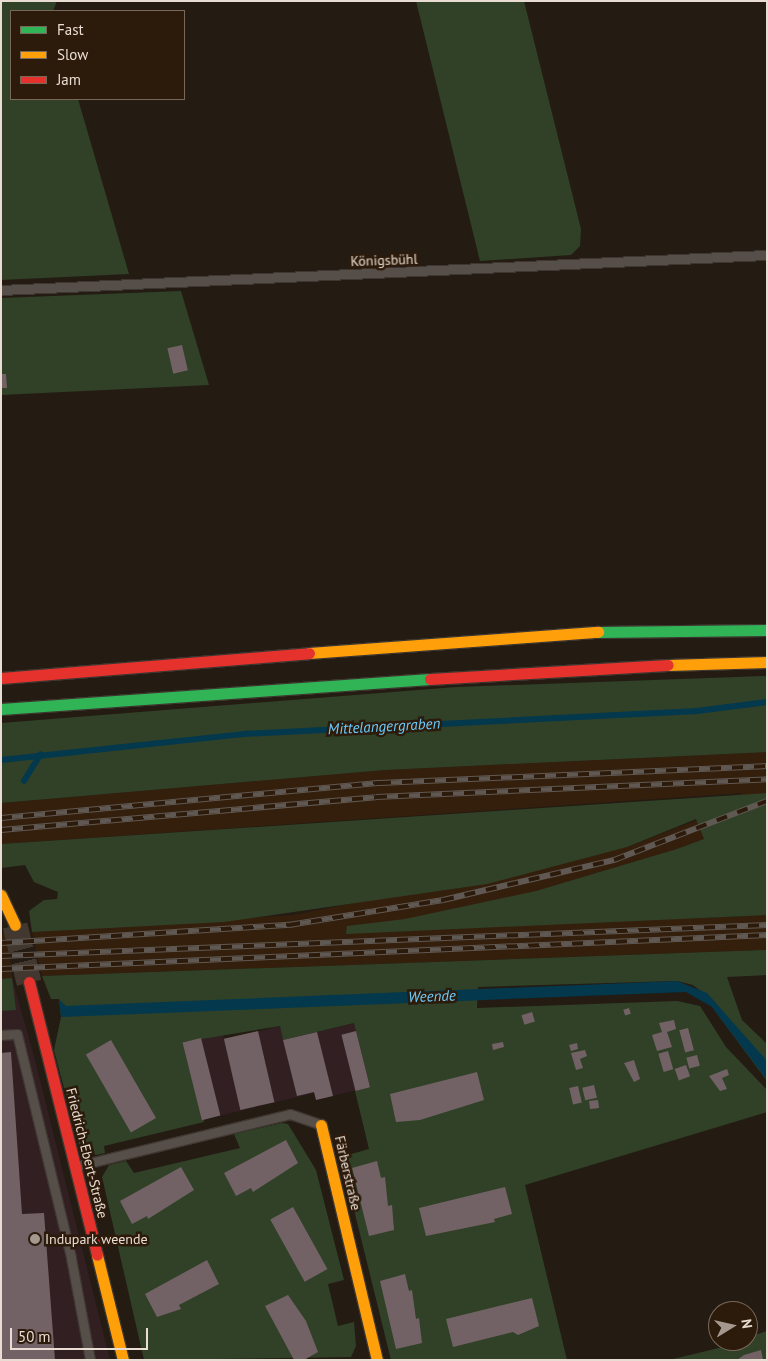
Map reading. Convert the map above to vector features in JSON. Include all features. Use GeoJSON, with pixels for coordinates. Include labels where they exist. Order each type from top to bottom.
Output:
{"type":"FeatureCollection","features":[{"type":"Feature","properties":{"kind":"main road"},"geometry":{"type":"LineString","coordinates":[[1,678],[562,633],[767,630]]}},
{"type":"Feature","properties":{"kind":"main road"},"geometry":{"type":"LineString","coordinates":[[1,709],[597,667],[767,662]]}},
{"type":"Feature","properties":{"kind":"main road"},"geometry":{"type":"LineString","coordinates":[[1,895],[15,925]]}},
{"type":"Feature","properties":{"kind":"main road","name":"Friedrich-Ebert-Straße"},"geometry":{"type":"LineString","coordinates":[[29,982],[123,1360]]}},
{"type":"Feature","properties":{"kind":"main road","name":"Färberstraße"},"geometry":{"type":"LineString","coordinates":[[321,1125],[377,1360]]}},
{"type":"Feature","properties":{"kind":"lane","name":"Königsbühl"},"geometry":{"type":"LineString","coordinates":[[1,290],[767,255]]}},
{"type":"Feature","properties":{"kind":"lane"},"geometry":{"type":"LineString","coordinates":[[1,1035],[17,1034],[71,1258],[90,1360]]}},
{"type":"Feature","properties":{"kind":"lane","name":"Färberstraße"},"geometry":{"type":"LineString","coordinates":[[75,1166],[290,1114],[321,1125]]}},
{"type":"Feature","properties":{"kind":"shaded area"},"geometry":{"type":"Polygon","coordinates":[[[767,752],[767,816],[677,849],[678,919],[767,915],[767,950],[42,976],[32,932],[294,915],[627,847],[718,812],[742,793],[1,844],[1,803],[385,770],[767,752]]]}},
{"type":"Feature","properties":{"kind":"shaded area"},"geometry":{"type":"Polygon","coordinates":[[[1,934],[8,934],[12,978],[1,979],[1,934]]]}},
{"type":"Feature","properties":{"kind":"shaded area","name":"Indupark weende"},"geometry":{"type":"Polygon","coordinates":[[[12,978],[34,1056],[110,1360],[1,1360],[1,979],[12,978]]]}},
{"type":"Feature","properties":{"kind":"shaded area"},"geometry":{"type":"Polygon","coordinates":[[[354,1023],[370,1087],[316,1100],[314,1093],[202,1120],[183,1043],[222,1033],[224,1040],[280,1026],[284,1040],[354,1023]]]}},
{"type":"Feature","properties":{"kind":"green space"},"geometry":{"type":"Polygon","coordinates":[[[1,1],[57,1],[53,10],[10,10],[10,100],[78,100],[129,274],[1,280],[1,1]]]}},
{"type":"Feature","properties":{"kind":"green space"},"geometry":{"type":"Polygon","coordinates":[[[416,1],[524,1],[581,229],[580,246],[571,255],[480,261],[416,1]]]}},
{"type":"Feature","properties":{"kind":"green space"},"geometry":{"type":"Polygon","coordinates":[[[181,291],[209,385],[1,395],[1,298],[181,291]]]}},
{"type":"Feature","properties":{"kind":"green space"},"geometry":{"type":"Polygon","coordinates":[[[767,676],[767,752],[385,770],[1,803],[1,723],[456,687],[767,676]]]}},
{"type":"Feature","properties":{"kind":"green space"},"geometry":{"type":"Polygon","coordinates":[[[767,793],[767,915],[346,934],[347,926],[405,919],[536,891],[677,849],[704,839],[696,819],[627,847],[487,884],[224,922],[32,932],[29,911],[44,900],[57,899],[58,892],[34,882],[25,865],[1,868],[1,844],[767,793]]]}},
{"type":"Feature","properties":{"kind":"green space"},"geometry":{"type":"Polygon","coordinates":[[[767,950],[767,975],[727,977],[742,1020],[767,1044],[767,1081],[712,1007],[715,1002],[693,985],[677,981],[478,987],[477,1008],[677,1001],[700,1006],[726,1047],[767,1090],[767,1112],[525,1185],[567,1360],[391,1360],[341,1157],[369,1149],[355,1091],[370,1087],[354,1023],[283,1040],[280,1026],[184,1042],[204,1122],[104,1146],[105,1153],[96,1155],[79,1145],[54,1050],[61,1017],[59,999],[51,999],[42,976],[767,950]]]}},
{"type":"Feature","properties":{"kind":"green space"},"geometry":{"type":"Polygon","coordinates":[[[12,978],[16,1010],[1,1011],[1,979],[12,978]]]}},
{"type":"Feature","properties":{"kind":"green space"},"geometry":{"type":"Polygon","coordinates":[[[282,1123],[288,1124],[316,1170],[344,1280],[328,1284],[338,1326],[354,1322],[356,1346],[351,1357],[144,1360],[102,1177],[109,1165],[126,1161],[134,1173],[240,1148],[234,1134],[282,1123]]]}},
{"type":"Feature","properties":{"kind":"green space"},"geometry":{"type":"Polygon","coordinates":[[[767,1331],[767,1360],[669,1360],[708,1351],[758,1351],[758,1334],[767,1331]]]}},
{"type":"Feature","properties":{"kind":"water","name":"Weende"},"geometry":{"type":"Polygon","coordinates":[[[677,981],[707,993],[767,1061],[767,1080],[712,1007],[686,992],[61,1017],[59,999],[66,1006],[677,981]]]}},
{"type":"Feature","properties":{"kind":"building"},"geometry":{"type":"Polygon","coordinates":[[[182,345],[188,370],[173,374],[167,348],[182,345]]]}},
{"type":"Feature","properties":{"kind":"building"},"geometry":{"type":"Polygon","coordinates":[[[1,374],[6,374],[7,388],[1,388],[1,374]]]}},
{"type":"Feature","properties":{"kind":"building"},"geometry":{"type":"Polygon","coordinates":[[[629,1008],[631,1014],[625,1016],[623,1010],[629,1008]]]}},
{"type":"Feature","properties":{"kind":"building"},"geometry":{"type":"Polygon","coordinates":[[[532,1012],[535,1022],[524,1025],[521,1015],[532,1012]]]}},
{"type":"Feature","properties":{"kind":"building"},"geometry":{"type":"Polygon","coordinates":[[[674,1020],[676,1029],[667,1032],[672,1047],[657,1051],[652,1035],[662,1032],[659,1023],[674,1020]]]}},
{"type":"Feature","properties":{"kind":"building"},"geometry":{"type":"Polygon","coordinates":[[[688,1028],[694,1050],[685,1053],[679,1030],[688,1028]]]}},
{"type":"Feature","properties":{"kind":"building"},"geometry":{"type":"Polygon","coordinates":[[[258,1031],[274,1102],[240,1110],[224,1039],[258,1031]]]}},
{"type":"Feature","properties":{"kind":"building"},"geometry":{"type":"Polygon","coordinates":[[[356,1031],[370,1087],[355,1091],[341,1035],[356,1031]]]}},
{"type":"Feature","properties":{"kind":"building"},"geometry":{"type":"Polygon","coordinates":[[[317,1032],[333,1096],[316,1100],[314,1092],[297,1096],[283,1040],[317,1032]]]}},
{"type":"Feature","properties":{"kind":"building"},"geometry":{"type":"Polygon","coordinates":[[[201,1038],[220,1116],[202,1120],[183,1043],[201,1038]]]}},
{"type":"Feature","properties":{"kind":"building"},"geometry":{"type":"Polygon","coordinates":[[[111,1040],[156,1118],[131,1132],[86,1054],[111,1040]]]}},
{"type":"Feature","properties":{"kind":"building"},"geometry":{"type":"Polygon","coordinates":[[[503,1042],[504,1047],[493,1050],[492,1044],[503,1042]]]}},
{"type":"Feature","properties":{"kind":"building"},"geometry":{"type":"Polygon","coordinates":[[[577,1043],[578,1049],[571,1051],[569,1045],[577,1043]]]}},
{"type":"Feature","properties":{"kind":"building"},"geometry":{"type":"Polygon","coordinates":[[[585,1050],[587,1056],[580,1059],[583,1068],[576,1070],[571,1053],[585,1050]]]}},
{"type":"Feature","properties":{"kind":"building"},"geometry":{"type":"Polygon","coordinates":[[[668,1051],[673,1069],[664,1072],[658,1054],[668,1051]]]}},
{"type":"Feature","properties":{"kind":"building","name":"Indupark weende"},"geometry":{"type":"Polygon","coordinates":[[[11,1052],[22,1214],[44,1213],[55,1360],[1,1360],[1,1053],[11,1052]]]}},
{"type":"Feature","properties":{"kind":"building"},"geometry":{"type":"Polygon","coordinates":[[[697,1055],[700,1066],[689,1068],[686,1058],[697,1055]]]}},
{"type":"Feature","properties":{"kind":"building"},"geometry":{"type":"Polygon","coordinates":[[[634,1060],[640,1079],[634,1082],[624,1063],[634,1060]]]}},
{"type":"Feature","properties":{"kind":"building"},"geometry":{"type":"Polygon","coordinates":[[[686,1065],[690,1076],[679,1080],[675,1069],[686,1065]]]}},
{"type":"Feature","properties":{"kind":"building"},"geometry":{"type":"Polygon","coordinates":[[[727,1069],[729,1075],[722,1078],[727,1089],[720,1091],[709,1076],[727,1069]]]}},
{"type":"Feature","properties":{"kind":"building"},"geometry":{"type":"Polygon","coordinates":[[[477,1072],[484,1100],[420,1120],[396,1122],[390,1094],[477,1072]]]}},
{"type":"Feature","properties":{"kind":"building"},"geometry":{"type":"Polygon","coordinates":[[[594,1085],[597,1098],[585,1100],[582,1088],[594,1085]]]}},
{"type":"Feature","properties":{"kind":"building"},"geometry":{"type":"Polygon","coordinates":[[[578,1086],[582,1103],[573,1105],[569,1088],[578,1086]]]}},
{"type":"Feature","properties":{"kind":"building"},"geometry":{"type":"Polygon","coordinates":[[[598,1100],[599,1108],[590,1109],[589,1101],[598,1100]]]}},
{"type":"Feature","properties":{"kind":"building"},"geometry":{"type":"Polygon","coordinates":[[[286,1140],[298,1163],[253,1192],[251,1188],[236,1196],[224,1173],[286,1140]]]}},
{"type":"Feature","properties":{"kind":"building"},"geometry":{"type":"Polygon","coordinates":[[[377,1161],[381,1178],[385,1177],[388,1206],[392,1205],[394,1230],[369,1236],[352,1168],[377,1161]]]}},
{"type":"Feature","properties":{"kind":"building"},"geometry":{"type":"Polygon","coordinates":[[[181,1167],[194,1190],[148,1219],[147,1216],[132,1224],[120,1201],[181,1167]]]}},
{"type":"Feature","properties":{"kind":"building"},"geometry":{"type":"Polygon","coordinates":[[[505,1187],[512,1214],[494,1219],[495,1222],[426,1236],[419,1208],[505,1187]]]}},
{"type":"Feature","properties":{"kind":"building"},"geometry":{"type":"Polygon","coordinates":[[[293,1207],[327,1269],[305,1282],[270,1220],[293,1207]]]}},
{"type":"Feature","properties":{"kind":"building"},"geometry":{"type":"Polygon","coordinates":[[[207,1260],[219,1284],[179,1305],[181,1309],[157,1317],[145,1294],[207,1260]]]}},
{"type":"Feature","properties":{"kind":"building"},"geometry":{"type":"Polygon","coordinates":[[[405,1274],[409,1291],[412,1290],[416,1319],[419,1318],[422,1343],[396,1349],[380,1281],[405,1274]]]}},
{"type":"Feature","properties":{"kind":"building"},"geometry":{"type":"Polygon","coordinates":[[[288,1295],[306,1321],[318,1352],[304,1360],[294,1360],[265,1306],[288,1295]]]}},
{"type":"Feature","properties":{"kind":"building"},"geometry":{"type":"Polygon","coordinates":[[[532,1298],[539,1326],[518,1335],[513,1332],[453,1347],[446,1319],[532,1298]]]}},
{"type":"Feature","properties":{"kind":"building"},"geometry":{"type":"Polygon","coordinates":[[[761,1350],[763,1360],[737,1360],[744,1355],[761,1350]]]}},
{"type":"Feature","properties":{"kind":"waterway","name":"Mittelangergraben"},"geometry":{"type":"LineString","coordinates":[[1,760],[243,734],[697,711],[767,702]]}},
{"type":"Feature","properties":{"kind":"waterway"},"geometry":{"type":"LineString","coordinates":[[24,781],[40,755]]}},
{"type":"Feature","properties":{"kind":"tunnel"},"geometry":{"type":"LineString","coordinates":[[15,925],[29,982]]}},
{"type":"Feature","properties":{"kind":"railway"},"geometry":{"type":"LineString","coordinates":[[1,818],[380,783],[767,766]]}},
{"type":"Feature","properties":{"kind":"railway"},"geometry":{"type":"LineString","coordinates":[[1,830],[376,797],[767,779]]}},
{"type":"Feature","properties":{"kind":"railway"},"geometry":{"type":"LineString","coordinates":[[1,943],[289,925],[443,900],[614,860],[767,801]]}},
{"type":"Feature","properties":{"kind":"railway"},"geometry":{"type":"LineString","coordinates":[[1,956],[767,925]]}},
{"type":"Feature","properties":{"kind":"railway"},"geometry":{"type":"LineString","coordinates":[[1,969],[767,935]]}},
{"type":"Feature","properties":{"kind":"traffic: fast"},"geometry":{"type":"LineString","coordinates":[[598,632],[767,630]]}},
{"type":"Feature","properties":{"kind":"traffic: fast"},"geometry":{"type":"LineString","coordinates":[[1,709],[430,679]]}},
{"type":"Feature","properties":{"kind":"traffic: slow"},"geometry":{"type":"LineString","coordinates":[[309,653],[598,632]]}},
{"type":"Feature","properties":{"kind":"traffic: slow"},"geometry":{"type":"LineString","coordinates":[[668,665],[767,662]]}},
{"type":"Feature","properties":{"kind":"traffic: slow"},"geometry":{"type":"LineString","coordinates":[[1,895],[15,925]]}},
{"type":"Feature","properties":{"kind":"traffic: slow"},"geometry":{"type":"LineString","coordinates":[[321,1125],[377,1360]]}},
{"type":"Feature","properties":{"kind":"traffic: slow"},"geometry":{"type":"LineString","coordinates":[[97,1255],[123,1360]]}},
{"type":"Feature","properties":{"kind":"traffic: jam"},"geometry":{"type":"LineString","coordinates":[[1,678],[309,653]]}},
{"type":"Feature","properties":{"kind":"traffic: jam"},"geometry":{"type":"LineString","coordinates":[[430,679],[668,665]]}},
{"type":"Feature","properties":{"kind":"traffic: jam"},"geometry":{"type":"LineString","coordinates":[[29,982],[97,1255]]}},
{"type":"Feature","properties":{"kind":"place","name":"Indupark weende"},"geometry":{"type":"Point","coordinates":[35,1239]}}]}
